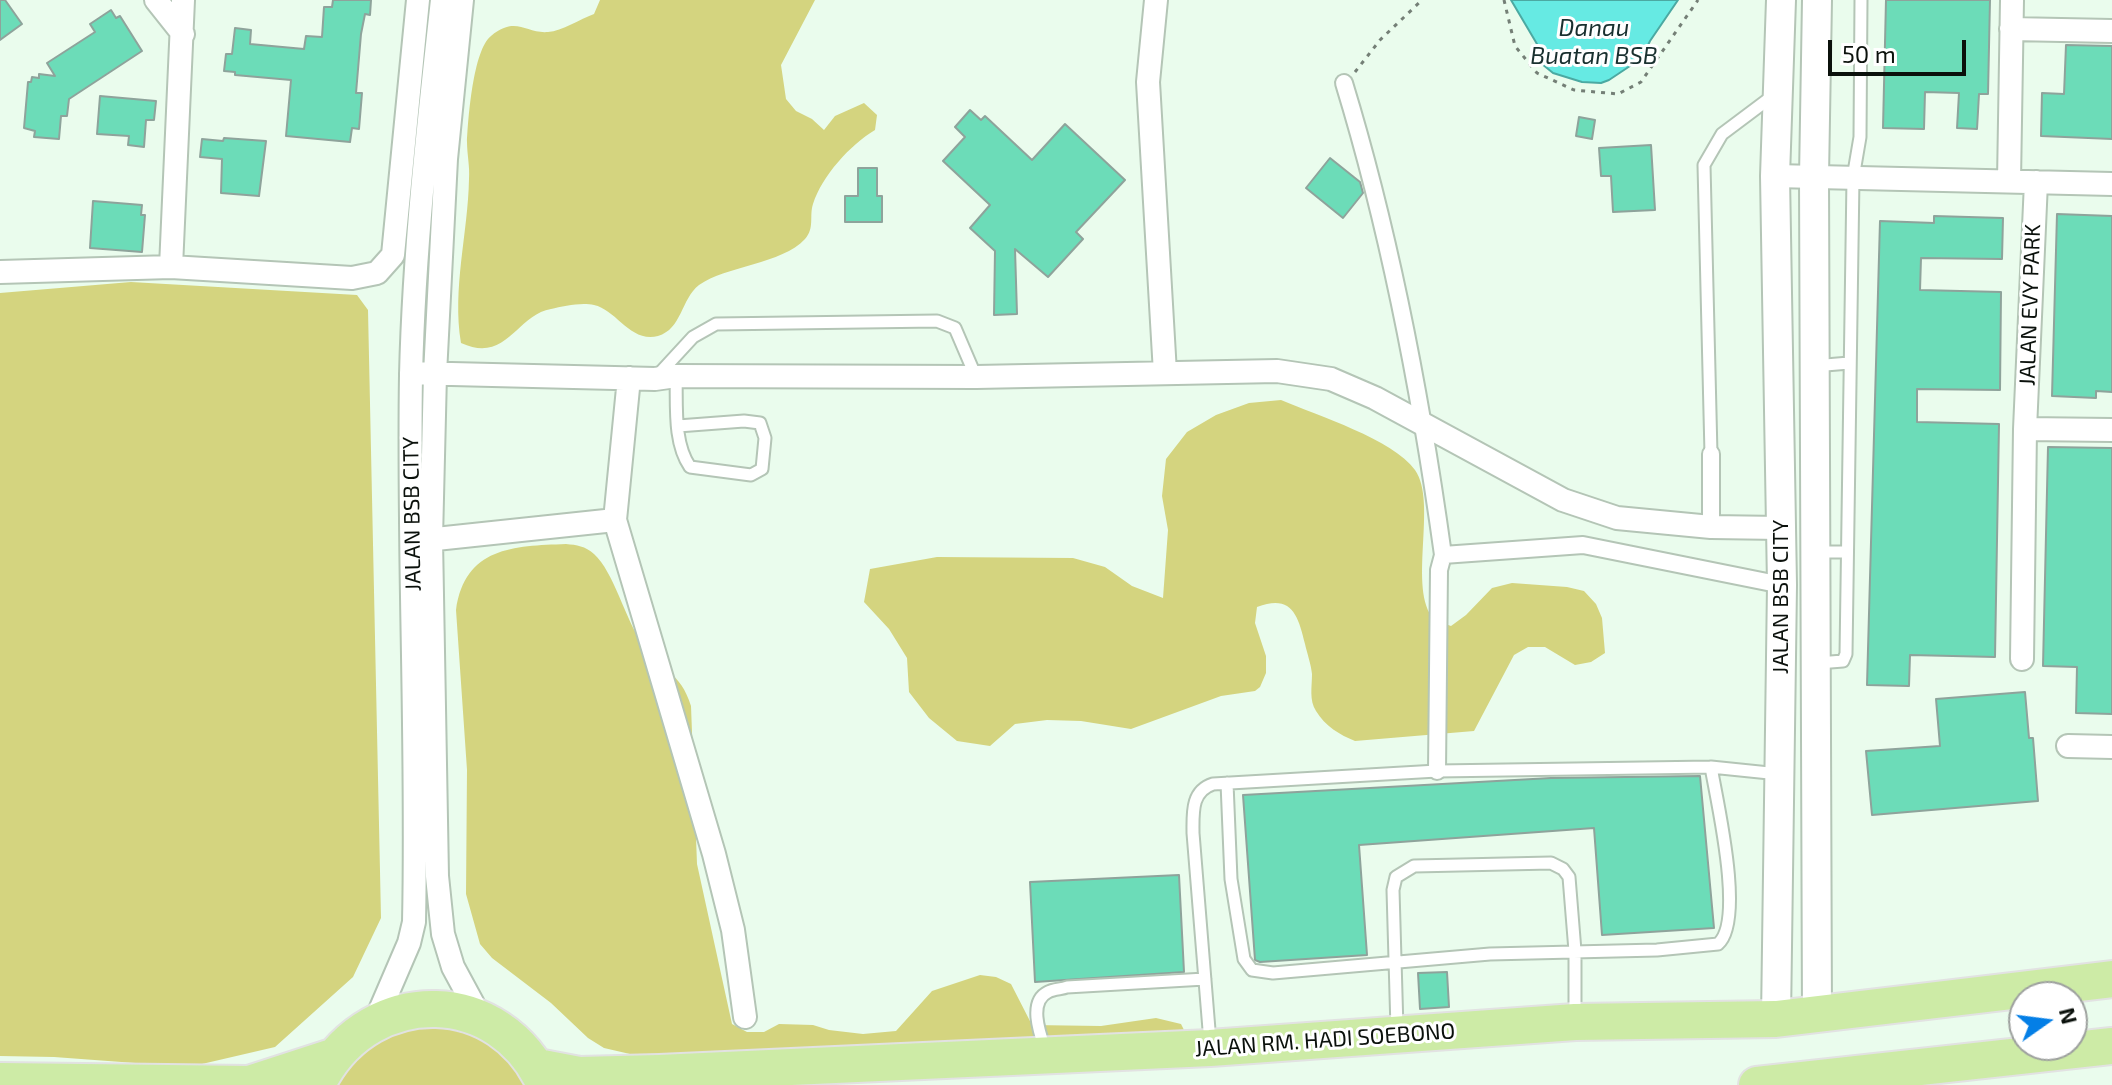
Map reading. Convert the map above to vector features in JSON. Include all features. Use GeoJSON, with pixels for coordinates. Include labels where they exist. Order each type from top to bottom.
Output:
{"type":"FeatureCollection","features":[{"type":"Feature","properties":{"kind":"main road","name":"JALAN RM. HADI SOEBONO"},"geometry":{"type":"LineString","coordinates":[[0,1081],[249,1084],[324,1071],[349,1039],[393,1014],[417,1009],[442,1009],[480,1017],[511,1038],[541,1076],[1044,1070],[1210,1048],[1575,1022],[1776,1019],[2112,979]]}},
{"type":"Feature","properties":{"kind":"main road"},"geometry":{"type":"LineString","coordinates":[[1757,1085],[1805,1083],[2112,1046]]}},
{"type":"Feature","properties":{"kind":"street"},"geometry":{"type":"LineString","coordinates":[[156,0],[183,34]]}},
{"type":"Feature","properties":{"kind":"street"},"geometry":{"type":"LineString","coordinates":[[171,267],[183,0]]}},
{"type":"Feature","properties":{"kind":"street"},"geometry":{"type":"LineString","coordinates":[[0,272],[171,267],[352,278],[370,275],[387,264],[393,255],[418,0]]}},
{"type":"Feature","properties":{"kind":"street","name":"JALAN BSB CITY"},"geometry":{"type":"LineString","coordinates":[[442,0],[424,157],[411,373],[437,876],[443,934],[453,967],[480,1017]]}},
{"type":"Feature","properties":{"kind":"street","name":"JALAN BSB CITY"},"geometry":{"type":"LineString","coordinates":[[375,1022],[409,943],[414,922],[421,541],[435,374],[446,159],[462,0]]}},
{"type":"Feature","properties":{"kind":"street"},"geometry":{"type":"LineString","coordinates":[[1156,0],[1148,82],[1165,373]]}},
{"type":"Feature","properties":{"kind":"street","name":"JALAN BSB CITY"},"geometry":{"type":"LineString","coordinates":[[1776,1019],[1782,585],[1775,176],[1781,0]]}},
{"type":"Feature","properties":{"kind":"street","name":"JALAN BSB CITY"},"geometry":{"type":"LineString","coordinates":[[1817,0],[1814,177],[1817,1014]]}},
{"type":"Feature","properties":{"kind":"street"},"geometry":{"type":"LineString","coordinates":[[2009,181],[2012,0]]}},
{"type":"Feature","properties":{"kind":"street"},"geometry":{"type":"LineString","coordinates":[[2011,29],[2112,31]]}},
{"type":"Feature","properties":{"kind":"street"},"geometry":{"type":"LineString","coordinates":[[1344,83],[1364,149],[1425,423],[1443,555],[1439,570],[1437,771]]}},
{"type":"Feature","properties":{"kind":"street"},"geometry":{"type":"LineString","coordinates":[[1775,176],[2112,184]]}},
{"type":"Feature","properties":{"kind":"street","name":"JALAN EVY PARK"},"geometry":{"type":"LineString","coordinates":[[2022,659],[2025,429],[2036,182]]}},
{"type":"Feature","properties":{"kind":"street"},"geometry":{"type":"LineString","coordinates":[[411,373],[665,378],[976,377],[1277,371],[1331,379],[1425,423],[1563,500],[1617,518],[1711,527],[1781,528]]}},
{"type":"Feature","properties":{"kind":"street"},"geometry":{"type":"LineString","coordinates":[[629,378],[615,520],[714,854],[733,930],[745,1017]]}},
{"type":"Feature","properties":{"kind":"street"},"geometry":{"type":"LineString","coordinates":[[2025,429],[2112,430]]}},
{"type":"Feature","properties":{"kind":"street"},"geometry":{"type":"LineString","coordinates":[[1711,454],[1711,527]]}},
{"type":"Feature","properties":{"kind":"street"},"geometry":{"type":"LineString","coordinates":[[421,541],[615,520]]}},
{"type":"Feature","properties":{"kind":"street"},"geometry":{"type":"LineString","coordinates":[[1443,555],[1583,545],[1782,585]]}},
{"type":"Feature","properties":{"kind":"street"},"geometry":{"type":"LineString","coordinates":[[1780,725],[1816,724]]}},
{"type":"Feature","properties":{"kind":"street"},"geometry":{"type":"LineString","coordinates":[[2068,746],[2112,747]]}},
{"type":"Feature","properties":{"kind":"lane"},"geometry":{"type":"LineString","coordinates":[[1815,663],[1843,661],[1846,654],[1853,178],[1860,137],[1861,0]]}},
{"type":"Feature","properties":{"kind":"lane"},"geometry":{"type":"LineString","coordinates":[[1711,454],[1704,165],[1722,134],[1778,92]]}},
{"type":"Feature","properties":{"kind":"lane"},"geometry":{"type":"LineString","coordinates":[[678,426],[744,421],[760,423],[765,438],[762,469],[751,475],[690,467],[684,457],[665,378],[693,337],[716,324],[937,321],[955,328],[976,377]]}},
{"type":"Feature","properties":{"kind":"lane"},"geometry":{"type":"LineString","coordinates":[[1814,366],[1849,363]]}},
{"type":"Feature","properties":{"kind":"lane"},"geometry":{"type":"LineString","coordinates":[[1815,552],[1847,552]]}},
{"type":"Feature","properties":{"kind":"lane"},"geometry":{"type":"LineString","coordinates":[[1227,783],[1231,879],[1244,959],[1252,970],[1273,973],[1394,961],[1718,944],[1724,938],[1730,917],[1730,880],[1711,767]]}},
{"type":"Feature","properties":{"kind":"lane"},"geometry":{"type":"LineString","coordinates":[[1210,1048],[1193,808],[1196,797],[1204,787],[1227,783],[1437,771],[1711,767],[1779,774]]}},
{"type":"Feature","properties":{"kind":"lane"},"geometry":{"type":"LineString","coordinates":[[1397,1036],[1393,890],[1396,877],[1414,866],[1551,863],[1563,869],[1569,877],[1575,951],[1575,1022]]}},
{"type":"Feature","properties":{"kind":"lane"},"geometry":{"type":"LineString","coordinates":[[1044,1070],[1038,1007],[1041,998],[1048,992],[1067,987],[1205,979]]}},
{"type":"Feature","properties":{"kind":"path"},"geometry":{"type":"LineString","coordinates":[[1344,83],[1380,40],[1422,0]]}},
{"type":"Feature","properties":{"kind":"path"},"geometry":{"type":"LineString","coordinates":[[1504,0],[1515,46],[1537,73],[1574,90],[1618,94],[1641,82],[1698,0]]}},
{"type":"Feature","properties":{"kind":"shaded area"},"geometry":{"type":"Polygon","coordinates":[[[600,0],[815,0],[781,65],[786,99],[796,111],[824,130],[835,116],[864,103],[877,115],[875,130],[830,172],[817,193],[810,231],[805,239],[783,254],[724,273],[699,285],[666,332],[658,336],[639,335],[602,308],[578,304],[539,313],[500,343],[490,347],[477,348],[461,343],[458,302],[468,200],[467,147],[473,86],[480,55],[491,36],[500,30],[514,26],[540,32],[559,29],[594,14],[600,0]]]}},
{"type":"Feature","properties":{"kind":"shaded area"},"geometry":{"type":"Polygon","coordinates":[[[131,282],[357,295],[368,310],[381,918],[353,977],[275,1047],[189,1067],[0,1056],[0,293],[131,282]]]}},
{"type":"Feature","properties":{"kind":"shaded area"},"geometry":{"type":"Polygon","coordinates":[[[1281,400],[1373,438],[1415,470],[1424,503],[1423,588],[1426,606],[1434,619],[1451,626],[1492,588],[1512,583],[1567,587],[1584,591],[1596,604],[1602,618],[1605,653],[1591,662],[1575,665],[1545,647],[1528,647],[1514,655],[1474,731],[1355,741],[1333,729],[1316,711],[1312,698],[1311,666],[1299,624],[1291,609],[1278,603],[1257,607],[1255,623],[1266,656],[1266,673],[1255,691],[1221,696],[1131,729],[1081,721],[1047,720],[1015,724],[990,746],[957,741],[929,718],[909,692],[907,658],[889,629],[864,602],[870,569],[937,557],[1073,558],[1105,567],[1132,586],[1163,598],[1168,530],[1162,496],[1166,459],[1187,432],[1216,415],[1249,403],[1281,400]]]}},
{"type":"Feature","properties":{"kind":"shaded area"},"geometry":{"type":"Polygon","coordinates":[[[566,544],[587,549],[601,562],[642,643],[676,678],[691,706],[697,864],[732,1024],[747,1032],[764,1032],[779,1024],[813,1025],[863,1034],[896,1031],[932,991],[980,975],[996,977],[1011,984],[1032,1025],[1101,1026],[1156,1018],[1181,1024],[1185,1032],[643,1057],[604,1048],[588,1038],[551,1003],[492,958],[480,944],[466,894],[467,770],[456,610],[461,589],[470,573],[494,554],[528,546],[566,544]]]}},
{"type":"Feature","properties":{"kind":"shaded area"},"geometry":{"type":"Polygon","coordinates":[[[487,1024],[526,1085],[322,1085],[359,1025],[487,1024]]]}},
{"type":"Feature","properties":{"kind":"water","name":"Danau Buatan BSB"},"geometry":{"type":"Polygon","coordinates":[[[1511,0],[1678,0],[1642,58],[1601,83],[1582,82],[1553,73],[1542,64],[1537,57],[1537,44],[1511,0]]]}},
{"type":"Feature","properties":{"kind":"building"},"geometry":{"type":"Polygon","coordinates":[[[0,0],[5,0],[22,24],[0,40],[0,0]]]}},
{"type":"Feature","properties":{"kind":"building"},"geometry":{"type":"Polygon","coordinates":[[[333,0],[371,0],[370,15],[365,14],[361,34],[356,93],[362,93],[359,129],[352,128],[350,142],[286,136],[291,80],[235,75],[235,72],[224,71],[226,54],[232,54],[235,28],[251,30],[250,44],[304,49],[306,36],[322,37],[324,7],[332,7],[333,0]]]}},
{"type":"Feature","properties":{"kind":"building"},"geometry":{"type":"Polygon","coordinates":[[[1886,0],[1990,0],[1988,94],[1979,94],[1977,129],[1957,128],[1959,93],[1925,92],[1924,129],[1883,128],[1886,0]]]}},
{"type":"Feature","properties":{"kind":"building"},"geometry":{"type":"Polygon","coordinates":[[[111,10],[116,18],[120,16],[142,51],[69,99],[67,116],[61,116],[59,139],[34,137],[35,131],[24,128],[28,82],[32,77],[39,78],[39,74],[55,76],[47,63],[95,32],[90,24],[111,10]]]}},
{"type":"Feature","properties":{"kind":"building"},"geometry":{"type":"Polygon","coordinates":[[[2066,45],[2112,46],[2112,139],[2041,136],[2042,93],[2064,94],[2066,45]]]}},
{"type":"Feature","properties":{"kind":"building"},"geometry":{"type":"Polygon","coordinates":[[[100,96],[156,101],[154,120],[146,120],[144,147],[128,145],[129,136],[97,134],[100,96]]]}},
{"type":"Feature","properties":{"kind":"building"},"geometry":{"type":"Polygon","coordinates":[[[970,110],[981,120],[985,116],[1032,160],[1065,124],[1125,180],[1076,232],[1083,239],[1048,277],[1015,249],[1017,314],[994,315],[995,251],[970,228],[990,205],[943,161],[965,137],[955,127],[970,110]]]}},
{"type":"Feature","properties":{"kind":"building"},"geometry":{"type":"Polygon","coordinates":[[[1579,117],[1595,120],[1592,139],[1576,136],[1579,117]]]}},
{"type":"Feature","properties":{"kind":"building"},"geometry":{"type":"Polygon","coordinates":[[[224,138],[266,141],[259,196],[221,193],[222,159],[200,157],[202,139],[223,141],[224,138]]]}},
{"type":"Feature","properties":{"kind":"building"},"geometry":{"type":"Polygon","coordinates":[[[1651,145],[1655,210],[1613,212],[1611,176],[1601,176],[1599,148],[1651,145]]]}},
{"type":"Feature","properties":{"kind":"building"},"geometry":{"type":"Polygon","coordinates":[[[1330,158],[1360,182],[1363,193],[1343,218],[1306,188],[1330,158]]]}},
{"type":"Feature","properties":{"kind":"building"},"geometry":{"type":"Polygon","coordinates":[[[858,168],[877,168],[877,196],[882,196],[882,222],[845,222],[845,196],[858,196],[858,168]]]}},
{"type":"Feature","properties":{"kind":"building"},"geometry":{"type":"Polygon","coordinates":[[[93,201],[142,205],[141,215],[145,215],[142,252],[90,248],[93,201]]]}},
{"type":"Feature","properties":{"kind":"building"},"geometry":{"type":"Polygon","coordinates":[[[2057,214],[2112,216],[2112,392],[2096,391],[2096,398],[2052,396],[2057,214]]]}},
{"type":"Feature","properties":{"kind":"building"},"geometry":{"type":"Polygon","coordinates":[[[1934,216],[2003,218],[2002,259],[1921,258],[1920,290],[2001,292],[2000,390],[1917,389],[1917,422],[1999,424],[1995,657],[1910,655],[1909,686],[1867,685],[1880,221],[1934,223],[1934,216]]]}},
{"type":"Feature","properties":{"kind":"building"},"geometry":{"type":"Polygon","coordinates":[[[2048,447],[2112,448],[2112,714],[2076,713],[2077,667],[2043,666],[2048,447]]]}},
{"type":"Feature","properties":{"kind":"building"},"geometry":{"type":"Polygon","coordinates":[[[2025,692],[2029,738],[2033,738],[2038,801],[1872,815],[1866,751],[1940,746],[1936,699],[2025,692]]]}},
{"type":"Feature","properties":{"kind":"building"},"geometry":{"type":"Polygon","coordinates":[[[1700,776],[1714,928],[1602,935],[1594,828],[1359,845],[1367,955],[1255,960],[1243,795],[1551,778],[1700,776]]]}},
{"type":"Feature","properties":{"kind":"building"},"geometry":{"type":"Polygon","coordinates":[[[1179,875],[1184,972],[1035,982],[1030,882],[1179,875]]]}},
{"type":"Feature","properties":{"kind":"building"},"geometry":{"type":"Polygon","coordinates":[[[1447,972],[1449,1007],[1420,1009],[1418,973],[1447,972]]]}}]}
